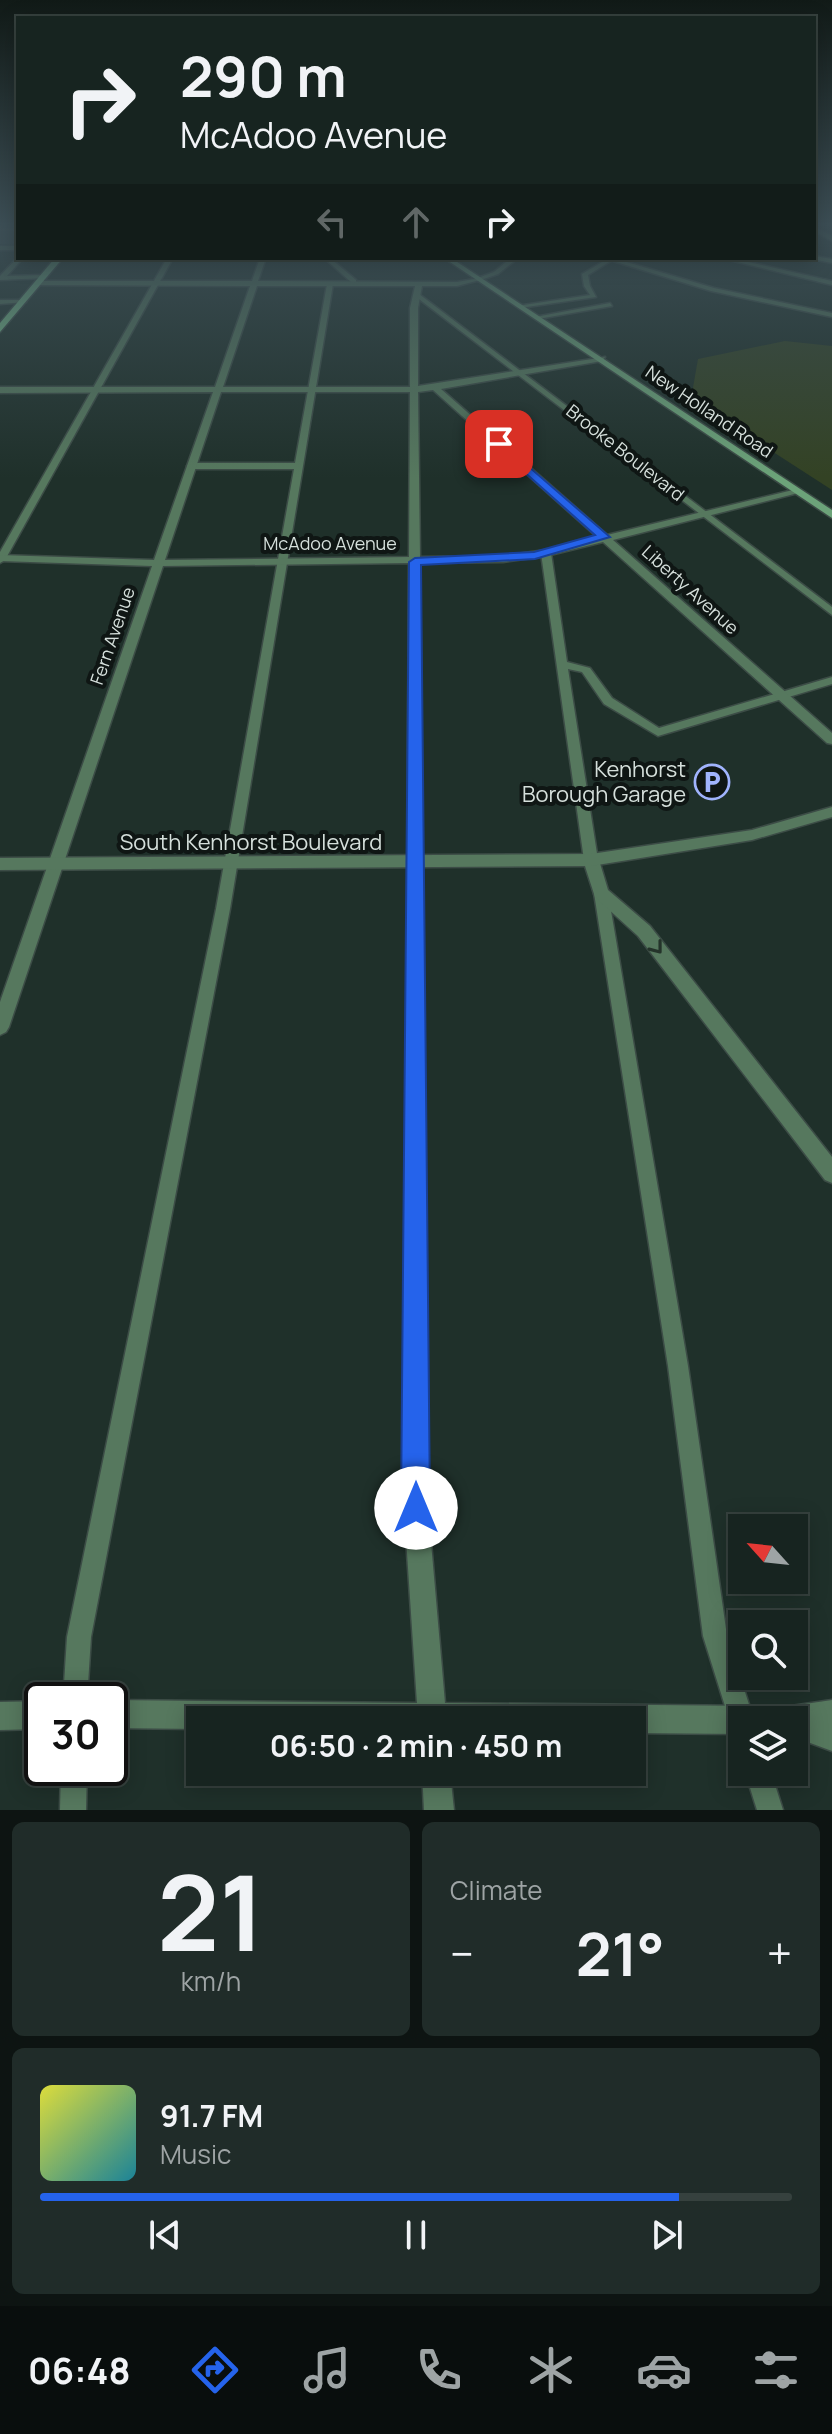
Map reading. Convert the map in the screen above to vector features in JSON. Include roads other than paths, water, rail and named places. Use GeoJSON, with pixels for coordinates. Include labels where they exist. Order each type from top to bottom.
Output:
{"type":"FeatureCollection","features":[{"type":"Feature","properties":{"kind":"main road"},"geometry":{"type":"LineString","coordinates":[[0,329],[17,308]]}},
{"type":"Feature","properties":{"kind":"main road","name":"New Holland Road"},"geometry":{"type":"LineString","coordinates":[[524,308],[832,515]]}},
{"type":"Feature","properties":{"kind":"street","name":"Fern Avenue"},"geometry":{"type":"LineString","coordinates":[[0,1027],[246,308]]}},
{"type":"Feature","properties":{"kind":"street"},"geometry":{"type":"LineString","coordinates":[[417,308],[416,1508],[431,1706]]}},
{"type":"Feature","properties":{"kind":"street"},"geometry":{"type":"LineString","coordinates":[[800,308],[832,315]]}},
{"type":"Feature","properties":{"kind":"street"},"geometry":{"type":"LineString","coordinates":[[0,390],[313,390],[415,380],[436,388],[602,359]]}},
{"type":"Feature","properties":{"kind":"street","name":"Liberty Avenue"},"geometry":{"type":"LineString","coordinates":[[415,380],[436,388],[832,740]]}},
{"type":"Feature","properties":{"kind":"street","name":"McAdoo Avenue"},"geometry":{"type":"LineString","coordinates":[[1,559],[157,563],[482,560],[546,553],[797,492]]}},
{"type":"Feature","properties":{"kind":"street","name":"South Kenhorst Boulevard"},"geometry":{"type":"LineString","coordinates":[[0,864],[591,860],[752,835],[832,812]]}},
{"type":"Feature","properties":{"kind":"street"},"geometry":{"type":"LineString","coordinates":[[591,860],[601,893],[644,931],[832,1173]]}},
{"type":"Feature","properties":{"kind":"street"},"geometry":{"type":"LineString","coordinates":[[128,1714],[186,1715]]}},
{"type":"Feature","properties":{"kind":"street"},"geometry":{"type":"LineString","coordinates":[[808,1719],[832,1714]]}},
{"type":"Feature","properties":{"kind":"street"},"geometry":{"type":"LineString","coordinates":[[0,1716],[24,1715]]}},
{"type":"Feature","properties":{"kind":"street"},"geometry":{"type":"LineString","coordinates":[[646,1719],[728,1720]]}},
{"type":"Feature","properties":{"kind":"street"},"geometry":{"type":"LineString","coordinates":[[808,1728],[832,1737]]}},
{"type":"Feature","properties":{"kind":"street"},"geometry":{"type":"LineString","coordinates":[[437,1786],[439,1810]]}},
{"type":"Feature","properties":{"kind":"lane"},"geometry":{"type":"LineString","coordinates":[[1,559],[141,308]]}},
{"type":"Feature","properties":{"kind":"lane"},"geometry":{"type":"LineString","coordinates":[[76,1682],[79,1637],[223,909],[326,308]]}},
{"type":"Feature","properties":{"kind":"lane","name":"Brooke Boulevard"},"geometry":{"type":"LineString","coordinates":[[441,308],[832,612]]}},
{"type":"Feature","properties":{"kind":"lane"},"geometry":{"type":"LineString","coordinates":[[538,317],[589,308]]}},
{"type":"Feature","properties":{"kind":"lane"},"geometry":{"type":"LineString","coordinates":[[191,466],[300,466]]}},
{"type":"Feature","properties":{"kind":"lane"},"geometry":{"type":"LineString","coordinates":[[546,553],[591,860]]}},
{"type":"Feature","properties":{"kind":"lane"},"geometry":{"type":"LineString","coordinates":[[564,664],[586,670],[608,701],[658,732],[832,680]]}},
{"type":"Feature","properties":{"kind":"lane"},"geometry":{"type":"LineString","coordinates":[[601,893],[675,1350],[715,1636],[741,1706]]}},
{"type":"Feature","properties":{"kind":"lane"},"geometry":{"type":"LineString","coordinates":[[73,1810],[74,1786]]}},
{"type":"Feature","properties":{"kind":"lane"},"geometry":{"type":"LineString","coordinates":[[762,1786],[770,1810]]}},
{"type":"Feature","properties":{"kind":"place","name":"Kenhorst Borough Garage"},"geometry":{"type":"Point","coordinates":[712,782]}}]}
